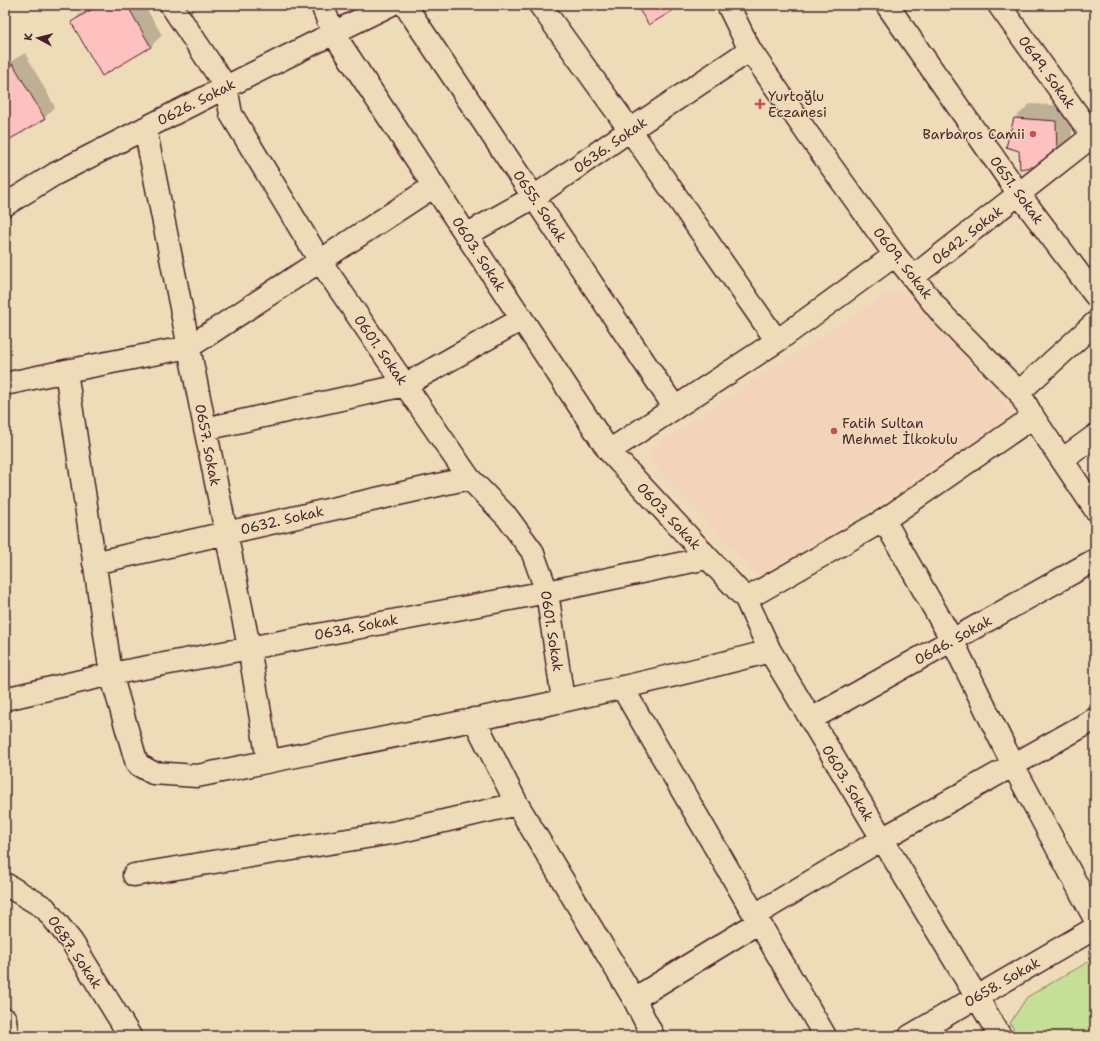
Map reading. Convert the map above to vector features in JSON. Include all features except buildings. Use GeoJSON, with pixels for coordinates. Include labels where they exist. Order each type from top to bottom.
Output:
{"type":"FeatureCollection","features":[{"type":"Feature","properties":{"kind":"main road","name":"0601. Sokak"},"geometry":{"type":"LineString","coordinates":[[171,5],[226,87],[231,114],[320,260],[469,478],[507,517],[532,551],[547,592],[563,700]]}},
{"type":"Feature","properties":{"kind":"main road","name":"0603. Sokak"},"geometry":{"type":"LineString","coordinates":[[322,5],[333,33],[609,451],[707,558],[746,598],[770,651],[1000,1036]]}},
{"type":"Feature","properties":{"kind":"main road","name":"0626. Sokak"},"geometry":{"type":"LineString","coordinates":[[5,205],[55,174],[390,5]]}},
{"type":"Feature","properties":{"kind":"main road","name":"0655. Sokak"},"geometry":{"type":"LineString","coordinates":[[405,5],[675,408]]}},
{"type":"Feature","properties":{"kind":"main road"},"geometry":{"type":"LineString","coordinates":[[540,5],[630,130],[777,341]]}},
{"type":"Feature","properties":{"kind":"main road","name":"0609. Sokak"},"geometry":{"type":"LineString","coordinates":[[728,5],[750,50],[812,140],[896,255],[943,315],[1019,392],[1033,417],[1095,509]]}},
{"type":"Feature","properties":{"kind":"main road","name":"0651. Sokak"},"geometry":{"type":"LineString","coordinates":[[887,5],[1019,194],[1095,295]]}},
{"type":"Feature","properties":{"kind":"main road","name":"0649. Sokak"},"geometry":{"type":"LineString","coordinates":[[999,5],[1094,136]]}},
{"type":"Feature","properties":{"kind":"main road","name":"0636. Sokak"},"geometry":{"type":"LineString","coordinates":[[466,234],[534,197],[630,130],[750,50]]}},
{"type":"Feature","properties":{"kind":"main road","name":"0657. Sokak"},"geometry":{"type":"LineString","coordinates":[[145,128],[249,647],[268,761]]}},
{"type":"Feature","properties":{"kind":"main road","name":"0642. Sokak"},"geometry":{"type":"LineString","coordinates":[[913,277],[1094,136]]}},
{"type":"Feature","properties":{"kind":"main road"},"geometry":{"type":"LineString","coordinates":[[5,384],[189,347],[434,186]]}},
{"type":"Feature","properties":{"kind":"main road"},"geometry":{"type":"LineString","coordinates":[[609,451],[777,341],[896,255]]}},
{"type":"Feature","properties":{"kind":"main road"},"geometry":{"type":"LineString","coordinates":[[205,429],[405,385],[522,319]]}},
{"type":"Feature","properties":{"kind":"main road"},"geometry":{"type":"LineString","coordinates":[[1019,392],[1095,323]]}},
{"type":"Feature","properties":{"kind":"main road"},"geometry":{"type":"LineString","coordinates":[[66,371],[111,674],[137,764],[153,773],[197,776],[563,700],[722,664],[770,651]]}},
{"type":"Feature","properties":{"kind":"main road"},"geometry":{"type":"LineString","coordinates":[[746,598],[884,520],[1033,417]]}},
{"type":"Feature","properties":{"kind":"main road"},"geometry":{"type":"LineString","coordinates":[[1062,460],[1095,436]]}},
{"type":"Feature","properties":{"kind":"main road","name":"0632. Sokak"},"geometry":{"type":"LineString","coordinates":[[94,563],[469,478]]}},
{"type":"Feature","properties":{"kind":"main road"},"geometry":{"type":"LineString","coordinates":[[884,520],[952,640],[1013,765],[1095,919]]}},
{"type":"Feature","properties":{"kind":"main road","name":"0634. Sokak"},"geometry":{"type":"LineString","coordinates":[[5,698],[111,674],[547,592],[707,558]]}},
{"type":"Feature","properties":{"kind":"main road","name":"0646. Sokak"},"geometry":{"type":"LineString","coordinates":[[811,719],[1095,560]]}},
{"type":"Feature","properties":{"kind":"main road"},"geometry":{"type":"LineString","coordinates":[[622,687],[825,1036]]}},
{"type":"Feature","properties":{"kind":"main road"},"geometry":{"type":"LineString","coordinates":[[474,719],[517,804],[634,999],[653,1036]]}},
{"type":"Feature","properties":{"kind":"main road"},"geometry":{"type":"LineString","coordinates":[[634,999],[757,918],[882,839],[1095,719]]}},
{"type":"Feature","properties":{"kind":"main road"},"geometry":{"type":"LineString","coordinates":[[134,875],[397,832],[517,804]]}},
{"type":"Feature","properties":{"kind":"main road","name":"0687. Sokak"},"geometry":{"type":"LineString","coordinates":[[5,884],[45,908],[72,942],[130,1036]]}},
{"type":"Feature","properties":{"kind":"main road","name":"0658. Sokak"},"geometry":{"type":"LineString","coordinates":[[910,1036],[1095,928]]}},
{"type":"Feature","properties":{"kind":"main road"},"geometry":{"type":"LineString","coordinates":[[5,1019],[7,1036]]}},
{"type":"Feature","properties":{"kind":"shaded area","name":"Fatih Sultan Mehmet İlkokulu"},"geometry":{"type":"Polygon","coordinates":[[[891,291],[914,294],[1015,417],[759,579],[651,462],[653,446],[891,291]]]}},
{"type":"Feature","properties":{"kind":"green space"},"geometry":{"type":"Polygon","coordinates":[[[1095,958],[1095,1036],[1018,1036],[1010,1023],[1027,997],[1095,958]]]}},
{"type":"Feature","properties":{"kind":"place","name":"Yurtoğlu Eczanesi"},"geometry":{"type":"Point","coordinates":[760,104]}},
{"type":"Feature","properties":{"kind":"place","name":"Barbaros Camii"},"geometry":{"type":"Point","coordinates":[1033,134]}},
{"type":"Feature","properties":{"kind":"place","name":"Fatih Sultan Mehmet İlkokulu"},"geometry":{"type":"Point","coordinates":[834,431]}}]}
